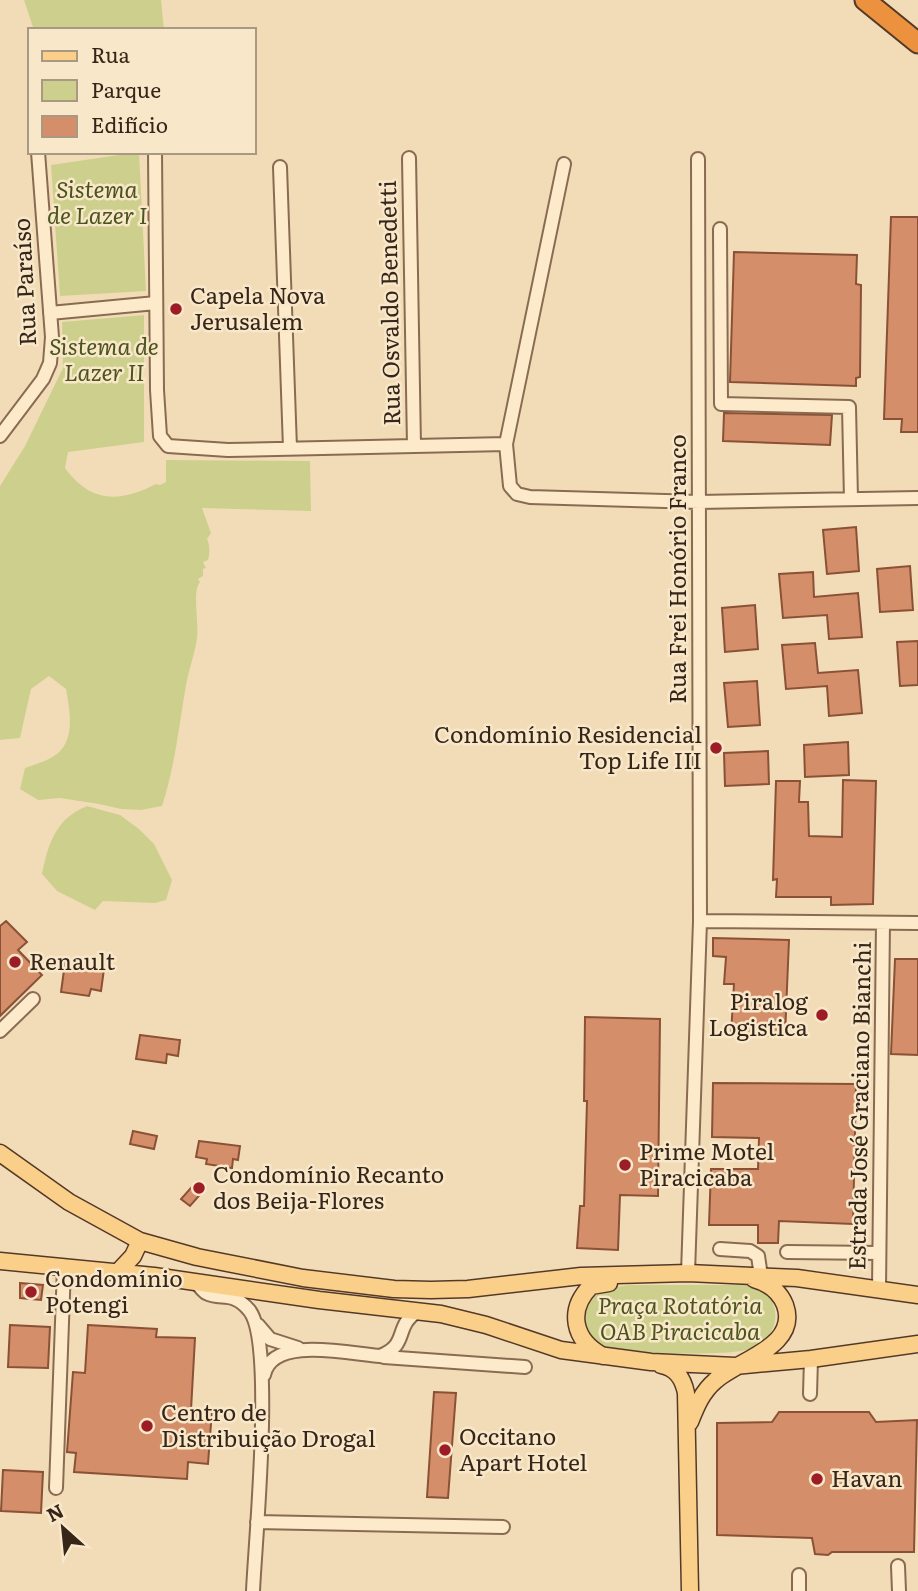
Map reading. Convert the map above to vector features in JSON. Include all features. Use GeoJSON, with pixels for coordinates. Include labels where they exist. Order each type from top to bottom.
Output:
{"type":"FeatureCollection","features":[{"type":"Feature","properties":{"kind":"highway"},"geometry":{"type":"LineString","coordinates":[[865,0],[918,43]]}},
{"type":"Feature","properties":{"kind":"main road"},"geometry":{"type":"LineString","coordinates":[[0,1153],[69,1202],[140,1241],[246,1268],[345,1284],[394,1289],[468,1289],[581,1276],[688,1273],[797,1278],[918,1295]]}},
{"type":"Feature","properties":{"kind":"main road"},"geometry":{"type":"LineString","coordinates":[[118,1272],[133,1256],[140,1241]]}},
{"type":"Feature","properties":{"kind":"main road"},"geometry":{"type":"LineString","coordinates":[[0,1261],[195,1281],[319,1300],[418,1311],[486,1325],[561,1350],[651,1362],[735,1366],[811,1359],[918,1344]]}},
{"type":"Feature","properties":{"kind":"main road"},"geometry":{"type":"LineString","coordinates":[[608,1358],[589,1347],[579,1332],[576,1321],[579,1301],[591,1286],[628,1282],[645,1275]]}},
{"type":"Feature","properties":{"kind":"main road"},"geometry":{"type":"LineString","coordinates":[[687,1431],[703,1394],[713,1382],[773,1345],[781,1336],[787,1315],[779,1294],[769,1284],[737,1275]]}},
{"type":"Feature","properties":{"kind":"main road"},"geometry":{"type":"LineString","coordinates":[[651,1362],[669,1367],[684,1382],[688,1406],[690,1591]]}},
{"type":"Feature","properties":{"kind":"street","name":"Rua Paraíso"},"geometry":{"type":"LineString","coordinates":[[0,436],[43,379],[50,363],[52,337],[38,154]]}},
{"type":"Feature","properties":{"kind":"street"},"geometry":{"type":"LineString","coordinates":[[155,154],[159,425],[160,436],[168,446],[228,450],[506,444]]}},
{"type":"Feature","properties":{"kind":"street","name":"Rua Osvaldo Benedetti"},"geometry":{"type":"LineString","coordinates":[[409,158],[414,446]]}},
{"type":"Feature","properties":{"kind":"street","name":"Rua Frei Honório Franco"},"geometry":{"type":"LineString","coordinates":[[688,1273],[700,921],[698,159]]}},
{"type":"Feature","properties":{"kind":"street"},"geometry":{"type":"LineString","coordinates":[[564,164],[506,444],[510,486],[517,494],[530,497],[699,502],[918,498]]}},
{"type":"Feature","properties":{"kind":"street"},"geometry":{"type":"LineString","coordinates":[[280,167],[290,449]]}},
{"type":"Feature","properties":{"kind":"street"},"geometry":{"type":"LineString","coordinates":[[720,229],[721,404],[849,407],[851,499]]}},
{"type":"Feature","properties":{"kind":"street"},"geometry":{"type":"LineString","coordinates":[[50,313],[156,303]]}},
{"type":"Feature","properties":{"kind":"street"},"geometry":{"type":"LineString","coordinates":[[700,921],[918,923]]}},
{"type":"Feature","properties":{"kind":"street","name":"Estrada José Graciano Bianchi"},"geometry":{"type":"LineString","coordinates":[[879,1289],[883,923]]}},
{"type":"Feature","properties":{"kind":"street"},"geometry":{"type":"LineString","coordinates":[[0,1031],[33,999]]}},
{"type":"Feature","properties":{"kind":"street"},"geometry":{"type":"LineString","coordinates":[[720,1249],[750,1251],[758,1256],[761,1276]]}},
{"type":"Feature","properties":{"kind":"street"},"geometry":{"type":"LineString","coordinates":[[787,1252],[879,1253]]}},
{"type":"Feature","properties":{"kind":"street"},"geometry":{"type":"LineString","coordinates":[[56,1488],[64,1267]]}},
{"type":"Feature","properties":{"kind":"street"},"geometry":{"type":"LineString","coordinates":[[195,1281],[206,1293],[232,1297],[250,1311],[270,1339],[307,1350]]}},
{"type":"Feature","properties":{"kind":"street"},"geometry":{"type":"LineString","coordinates":[[380,1356],[398,1346],[404,1323],[418,1311]]}},
{"type":"Feature","properties":{"kind":"street"},"geometry":{"type":"LineString","coordinates":[[253,1591],[262,1386],[260,1336],[256,1322]]}},
{"type":"Feature","properties":{"kind":"street"},"geometry":{"type":"LineString","coordinates":[[401,1338],[414,1354],[427,1359]]}},
{"type":"Feature","properties":{"kind":"street"},"geometry":{"type":"LineString","coordinates":[[262,1386],[265,1370],[272,1360],[289,1351],[307,1350],[525,1367]]}},
{"type":"Feature","properties":{"kind":"street"},"geometry":{"type":"LineString","coordinates":[[810,1394],[811,1359]]}},
{"type":"Feature","properties":{"kind":"street"},"geometry":{"type":"LineString","coordinates":[[257,1521],[503,1527]]}},
{"type":"Feature","properties":{"kind":"street"},"geometry":{"type":"LineString","coordinates":[[898,1566],[899,1591]]}},
{"type":"Feature","properties":{"kind":"street"},"geometry":{"type":"LineString","coordinates":[[799,1575],[799,1591]]}},
{"type":"Feature","properties":{"kind":"green space"},"geometry":{"type":"Polygon","coordinates":[[[24,0],[161,0],[164,28],[33,28],[24,0]]]}},
{"type":"Feature","properties":{"kind":"green space","name":"Sistema de Lazer I"},"geometry":{"type":"Polygon","coordinates":[[[139,154],[146,291],[60,296],[51,165],[139,154]]]}},
{"type":"Feature","properties":{"kind":"green space","name":"Sistema de Lazer II"},"geometry":{"type":"Polygon","coordinates":[[[144,315],[144,442],[68,452],[65,468],[75,480],[95,493],[118,497],[166,482],[166,460],[310,461],[311,511],[202,508],[211,533],[207,539],[209,555],[208,560],[203,562],[206,568],[203,569],[203,576],[198,579],[197,638],[162,806],[141,810],[60,798],[38,800],[20,789],[25,768],[49,759],[61,750],[68,736],[70,720],[66,689],[49,676],[31,689],[20,738],[0,740],[0,486],[25,446],[63,368],[62,322],[144,315]]]}},
{"type":"Feature","properties":{"kind":"green space"},"geometry":{"type":"Polygon","coordinates":[[[87,806],[120,815],[154,844],[172,880],[166,900],[155,903],[103,901],[95,910],[57,891],[42,874],[55,833],[68,817],[87,806]]]}},
{"type":"Feature","properties":{"kind":"green space","name":"Praça Rotatória OAB Piracicaba"},"geometry":{"type":"Polygon","coordinates":[[[629,1285],[751,1285],[770,1298],[775,1311],[774,1324],[768,1336],[759,1344],[734,1352],[647,1352],[598,1343],[591,1336],[586,1323],[591,1301],[607,1289],[629,1285]]]}},
{"type":"Feature","properties":{"kind":"building"},"geometry":{"type":"Polygon","coordinates":[[[891,217],[918,217],[918,432],[901,432],[902,419],[884,419],[891,217]]]}},
{"type":"Feature","properties":{"kind":"building"},"geometry":{"type":"Polygon","coordinates":[[[734,252],[857,255],[856,284],[861,285],[860,377],[856,378],[856,386],[730,382],[734,252]]]}},
{"type":"Feature","properties":{"kind":"building"},"geometry":{"type":"Polygon","coordinates":[[[724,413],[832,415],[830,445],[723,441],[724,413]]]}},
{"type":"Feature","properties":{"kind":"building"},"geometry":{"type":"Polygon","coordinates":[[[856,527],[859,571],[827,574],[823,530],[856,527]]]}},
{"type":"Feature","properties":{"kind":"building"},"geometry":{"type":"Polygon","coordinates":[[[910,566],[913,610],[880,612],[877,569],[910,566]]]}},
{"type":"Feature","properties":{"kind":"building"},"geometry":{"type":"Polygon","coordinates":[[[813,572],[814,597],[858,593],[862,637],[829,639],[827,615],[783,618],[779,574],[813,572]]]}},
{"type":"Feature","properties":{"kind":"building"},"geometry":{"type":"Polygon","coordinates":[[[755,605],[758,649],[725,652],[722,608],[755,605]]]}},
{"type":"Feature","properties":{"kind":"building"},"geometry":{"type":"Polygon","coordinates":[[[918,641],[918,685],[900,686],[897,642],[918,641]]]}},
{"type":"Feature","properties":{"kind":"building"},"geometry":{"type":"Polygon","coordinates":[[[815,643],[818,673],[858,670],[862,713],[829,716],[827,686],[786,689],[782,645],[815,643]]]}},
{"type":"Feature","properties":{"kind":"building"},"geometry":{"type":"Polygon","coordinates":[[[757,681],[760,725],[728,727],[724,683],[757,681]]]}},
{"type":"Feature","properties":{"kind":"building"},"geometry":{"type":"Polygon","coordinates":[[[848,742],[849,775],[805,777],[804,745],[848,742]]]}},
{"type":"Feature","properties":{"kind":"building"},"geometry":{"type":"Polygon","coordinates":[[[768,751],[769,784],[725,786],[724,753],[768,751]]]}},
{"type":"Feature","properties":{"kind":"building"},"geometry":{"type":"Polygon","coordinates":[[[843,780],[876,781],[873,904],[831,905],[831,897],[776,897],[777,879],[773,880],[776,781],[800,781],[799,802],[808,802],[809,836],[842,837],[843,780]]]}},
{"type":"Feature","properties":{"kind":"building","name":"Renault"},"geometry":{"type":"Polygon","coordinates":[[[6,921],[27,942],[18,950],[42,975],[0,1016],[0,926],[6,921]]]}},
{"type":"Feature","properties":{"kind":"building"},"geometry":{"type":"Polygon","coordinates":[[[713,938],[789,940],[785,1036],[731,1034],[734,984],[724,984],[726,957],[713,956],[713,938]]]}},
{"type":"Feature","properties":{"kind":"building"},"geometry":{"type":"Polygon","coordinates":[[[895,959],[918,959],[918,1055],[891,1054],[895,959]]]}},
{"type":"Feature","properties":{"kind":"building"},"geometry":{"type":"Polygon","coordinates":[[[65,963],[104,969],[101,991],[91,989],[89,996],[61,992],[65,963]]]}},
{"type":"Feature","properties":{"kind":"building"},"geometry":{"type":"Polygon","coordinates":[[[585,1017],[660,1019],[658,1196],[620,1195],[618,1250],[577,1248],[580,1206],[584,1206],[587,1101],[584,1101],[585,1017]]]}},
{"type":"Feature","properties":{"kind":"building"},"geometry":{"type":"Polygon","coordinates":[[[140,1035],[180,1040],[178,1056],[167,1054],[166,1063],[136,1059],[140,1035]]]}},
{"type":"Feature","properties":{"kind":"building"},"geometry":{"type":"Polygon","coordinates":[[[713,1083],[856,1084],[853,1224],[779,1221],[778,1243],[758,1243],[758,1225],[709,1225],[711,1169],[758,1169],[759,1138],[712,1137],[713,1083]]]}},
{"type":"Feature","properties":{"kind":"building"},"geometry":{"type":"Polygon","coordinates":[[[133,1131],[157,1136],[154,1149],[130,1144],[133,1131]]]}},
{"type":"Feature","properties":{"kind":"building"},"geometry":{"type":"Polygon","coordinates":[[[199,1141],[240,1146],[238,1160],[233,1159],[232,1168],[206,1164],[207,1159],[196,1157],[199,1141]]]}},
{"type":"Feature","properties":{"kind":"building"},"geometry":{"type":"Polygon","coordinates":[[[197,1181],[206,1188],[190,1206],[181,1199],[197,1181]]]}},
{"type":"Feature","properties":{"kind":"building","name":"Condomínio Potengi"},"geometry":{"type":"Polygon","coordinates":[[[20,1283],[43,1285],[41,1300],[20,1298],[20,1283]]]}},
{"type":"Feature","properties":{"kind":"building"},"geometry":{"type":"Polygon","coordinates":[[[10,1325],[50,1327],[48,1368],[8,1367],[10,1325]]]}},
{"type":"Feature","properties":{"kind":"building"},"geometry":{"type":"Polygon","coordinates":[[[88,1325],[157,1329],[156,1337],[195,1338],[191,1410],[212,1410],[208,1464],[188,1462],[187,1479],[74,1472],[76,1453],[67,1452],[73,1372],[85,1373],[88,1325]]]}},
{"type":"Feature","properties":{"kind":"building"},"geometry":{"type":"Polygon","coordinates":[[[434,1392],[456,1393],[448,1498],[427,1497],[434,1392]]]}},
{"type":"Feature","properties":{"kind":"building","name":"Havan"},"geometry":{"type":"Polygon","coordinates":[[[779,1412],[869,1412],[876,1422],[917,1420],[914,1552],[815,1554],[812,1538],[717,1535],[717,1423],[772,1422],[779,1412]]]}},
{"type":"Feature","properties":{"kind":"building"},"geometry":{"type":"Polygon","coordinates":[[[3,1470],[43,1472],[41,1513],[1,1511],[3,1470]]]}},
{"type":"Feature","properties":{"kind":"place","name":"Capela Nova Jerusalem"},"geometry":{"type":"Point","coordinates":[176,309]}},
{"type":"Feature","properties":{"kind":"place","name":"Condomínio Residencial Top Life III"},"geometry":{"type":"Point","coordinates":[716,748]}},
{"type":"Feature","properties":{"kind":"place","name":"Renault"},"geometry":{"type":"Point","coordinates":[15,962]}},
{"type":"Feature","properties":{"kind":"place","name":"Piralog Logistica"},"geometry":{"type":"Point","coordinates":[822,1015]}},
{"type":"Feature","properties":{"kind":"place","name":"Prime Motel Piracicaba"},"geometry":{"type":"Point","coordinates":[625,1165]}},
{"type":"Feature","properties":{"kind":"place","name":"Condomínio Recanto dos Beija-Flores"},"geometry":{"type":"Point","coordinates":[199,1188]}},
{"type":"Feature","properties":{"kind":"place","name":"Condomínio Potengi"},"geometry":{"type":"Point","coordinates":[31,1292]}},
{"type":"Feature","properties":{"kind":"place","name":"Centro de Distribuição Drogal"},"geometry":{"type":"Point","coordinates":[147,1426]}},
{"type":"Feature","properties":{"kind":"place","name":"Occitano Apart Hotel"},"geometry":{"type":"Point","coordinates":[445,1450]}},
{"type":"Feature","properties":{"kind":"place","name":"Havan"},"geometry":{"type":"Point","coordinates":[817,1479]}}]}
